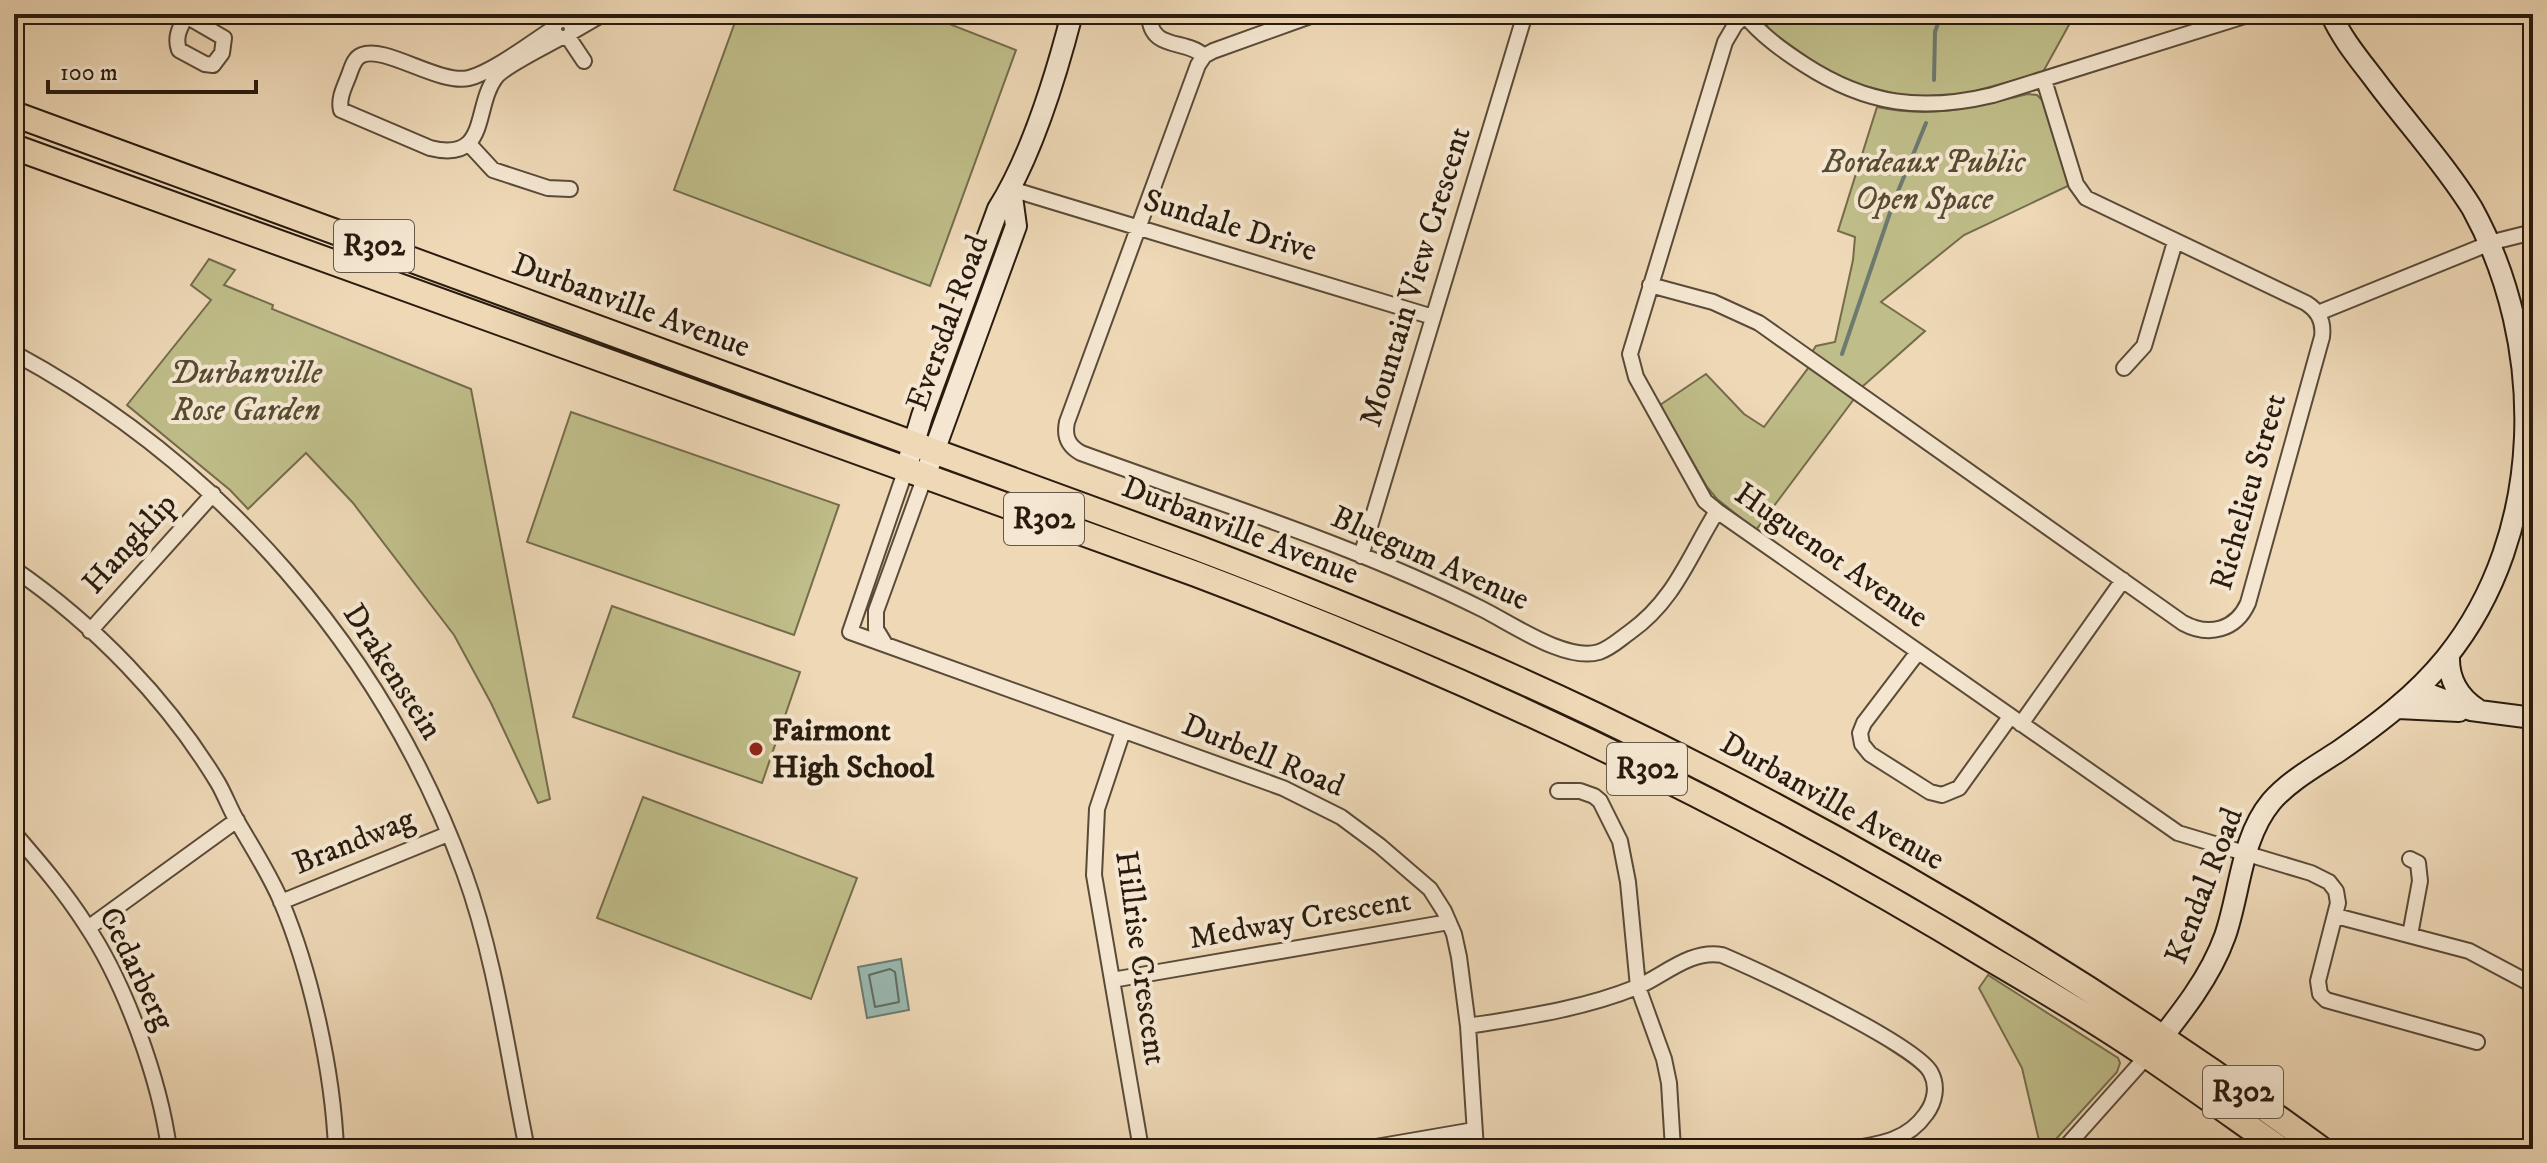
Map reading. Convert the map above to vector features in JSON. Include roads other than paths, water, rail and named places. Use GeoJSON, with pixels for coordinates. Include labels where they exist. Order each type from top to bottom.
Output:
{"type":"FeatureCollection","features":[{"type":"Feature","properties":{"kind":"main road","name":"Durbanville Avenue"},"geometry":{"type":"LineString","coordinates":[[14,114],[924,448],[1328,598],[1423,637],[1594,714],[1851,847],[1994,930],[2163,1036],[2321,1149]]}},
{"type":"Feature","properties":{"kind":"main road","name":"Durbanville Avenue"},"geometry":{"type":"LineString","coordinates":[[14,147],[1259,598],[1438,672],[1583,737],[1760,827],[1892,900],[2147,1056],[2280,1149]]}},
{"type":"Feature","properties":{"kind":"street"},"geometry":{"type":"LineString","coordinates":[[564,26],[499,74],[469,144],[450,151],[430,148],[345,113],[339,104],[355,62],[367,53],[454,79],[468,78],[564,26],[603,14]]}},
{"type":"Feature","properties":{"kind":"street"},"geometry":{"type":"LineString","coordinates":[[1149,14],[1152,30],[1161,40],[1199,51],[1204,56]]}},
{"type":"Feature","properties":{"kind":"street"},"geometry":{"type":"LineString","coordinates":[[1139,228],[1198,65],[1204,56],[1316,14]]}},
{"type":"Feature","properties":{"kind":"street","name":"Mountain View Crescent"},"geometry":{"type":"LineString","coordinates":[[1361,556],[1525,14]]}},
{"type":"Feature","properties":{"kind":"street"},"geometry":{"type":"LineString","coordinates":[[1745,14],[1759,33],[1828,80],[1856,93],[1892,102],[1926,105],[1960,103],[2044,80],[2251,14]]}},
{"type":"Feature","properties":{"kind":"street","name":"Huguenot Avenue"},"geometry":{"type":"LineString","coordinates":[[1745,14],[1725,42],[1632,346],[1632,370],[1705,501],[2178,833],[2284,864],[2329,882],[2338,896],[2336,916]]}},
{"type":"Feature","properties":{"kind":"street","name":"Kendal Road"},"geometry":{"type":"LineString","coordinates":[[2064,1149],[2147,1056],[2202,983],[2221,948],[2257,824],[2273,799],[2398,708],[2449,655],[2478,612],[2503,563],[2531,468],[2533,421],[2527,348],[2514,297],[2493,242],[2459,189],[2347,44],[2331,14]]}},
{"type":"Feature","properties":{"kind":"street","name":"Eversdal Road"},"geometry":{"type":"LineString","coordinates":[[916,472],[998,209],[1011,189],[1048,93],[1065,16]]}},
{"type":"Feature","properties":{"kind":"street"},"geometry":{"type":"LineString","coordinates":[[564,26],[584,61]]}},
{"type":"Feature","properties":{"kind":"street"},"geometry":{"type":"LineString","coordinates":[[2044,80],[2082,194],[2096,205],[2306,303],[2318,313],[2493,242],[2533,232]]}},
{"type":"Feature","properties":{"kind":"street"},"geometry":{"type":"LineString","coordinates":[[469,144],[493,170],[548,188],[570,189]]}},
{"type":"Feature","properties":{"kind":"street","name":"Sundale Drive"},"geometry":{"type":"LineString","coordinates":[[1011,189],[1433,317]]}},
{"type":"Feature","properties":{"kind":"street","name":"Bluegum Avenue"},"geometry":{"type":"LineString","coordinates":[[1139,228],[1067,422],[1067,440],[1081,453],[1361,556],[1459,598],[1573,653],[1592,653],[1613,644],[1663,604],[1717,511]]}},
{"type":"Feature","properties":{"kind":"street"},"geometry":{"type":"LineString","coordinates":[[2124,368],[2144,346],[2175,242]]}},
{"type":"Feature","properties":{"kind":"street","name":"Richelieu Street"},"geometry":{"type":"LineString","coordinates":[[1650,285],[1713,302],[1773,332],[2183,623],[2200,630],[2225,628],[2245,611],[2322,337],[2318,313]]}},
{"type":"Feature","properties":{"kind":"street","name":"Drakenstein"},"geometry":{"type":"LineString","coordinates":[[14,353],[111,412],[161,449],[213,494],[300,586],[342,638],[429,784],[464,873],[483,935],[527,1149]]}},
{"type":"Feature","properties":{"kind":"street"},"geometry":{"type":"LineString","coordinates":[[886,644],[876,629],[876,611],[916,472]]}},
{"type":"Feature","properties":{"kind":"street","name":"Durbell Road"},"geometry":{"type":"LineString","coordinates":[[916,472],[850,632],[1283,788],[1341,817],[1380,846],[1430,889],[1449,922],[1457,950],[1468,1026],[1476,1149]]}},
{"type":"Feature","properties":{"kind":"street","name":"Hangklip"},"geometry":{"type":"LineString","coordinates":[[90,631],[213,494]]}},
{"type":"Feature","properties":{"kind":"street"},"geometry":{"type":"LineString","coordinates":[[14,569],[90,631],[128,668],[171,718],[218,783],[281,902],[311,997],[326,1065],[336,1149]]}},
{"type":"Feature","properties":{"kind":"street"},"geometry":{"type":"LineString","coordinates":[[1918,652],[1864,723],[1861,739],[1870,754],[1930,792],[1948,794],[1959,788],[2015,720],[2123,580]]}},
{"type":"Feature","properties":{"kind":"street"},"geometry":{"type":"LineString","coordinates":[[2449,655],[2449,669],[2456,688],[2476,710]]}},
{"type":"Feature","properties":{"kind":"street"},"geometry":{"type":"LineString","coordinates":[[2418,690],[2476,710]]}},
{"type":"Feature","properties":{"kind":"street"},"geometry":{"type":"LineString","coordinates":[[2398,708],[2476,710],[2533,718]]}},
{"type":"Feature","properties":{"kind":"street","name":"Hillrise Crescent"},"geometry":{"type":"LineString","coordinates":[[1123,731],[1100,795],[1094,875],[1141,1149]]}},
{"type":"Feature","properties":{"kind":"street"},"geometry":{"type":"LineString","coordinates":[[1558,791],[1580,791],[1594,796],[1600,801],[1620,841],[1628,882],[1638,987],[1664,1059],[1669,1083],[1673,1149]]}},
{"type":"Feature","properties":{"kind":"street"},"geometry":{"type":"LineString","coordinates":[[88,928],[237,820]]}},
{"type":"Feature","properties":{"kind":"street","name":"Cedarberg"},"geometry":{"type":"LineString","coordinates":[[14,833],[51,876],[88,928],[118,985],[147,1056],[169,1149]]}},
{"type":"Feature","properties":{"kind":"street","name":"Brandwag"},"geometry":{"type":"LineString","coordinates":[[281,902],[448,834]]}},
{"type":"Feature","properties":{"kind":"street"},"geometry":{"type":"LineString","coordinates":[[2410,859],[2418,863],[2420,881],[2410,935]]}},
{"type":"Feature","properties":{"kind":"street"},"geometry":{"type":"LineString","coordinates":[[2477,1042],[2331,1003],[2322,997],[2318,981],[2336,916],[2469,951],[2533,985]]}},
{"type":"Feature","properties":{"kind":"street","name":"Medway Crescent"},"geometry":{"type":"LineString","coordinates":[[1112,980],[1449,922]]}},
{"type":"Feature","properties":{"kind":"street"},"geometry":{"type":"LineString","coordinates":[[1468,1026],[1569,1008],[1638,987],[1683,962],[1703,955],[1722,955],[1866,1026],[1919,1058],[1931,1072],[1934,1085],[1931,1107],[1912,1130],[1900,1137],[1851,1149]]}},
{"type":"Feature","properties":{"kind":"street"},"geometry":{"type":"LineString","coordinates":[[1364,1149],[1474,1130]]}},
{"type":"Feature","properties":{"kind":"water"},"geometry":{"type":"Polygon","coordinates":[[[901,959],[909,1010],[867,1018],[858,967],[901,959]]]}},
{"type":"Feature","properties":{"kind":"waterway"},"geometry":{"type":"LineString","coordinates":[[1934,80],[1935,32],[1941,14]]}},
{"type":"Feature","properties":{"kind":"waterway"},"geometry":{"type":"LineString","coordinates":[[1842,354],[1894,201],[1926,123]]}},
{"type":"Feature","properties":{"kind":"place","name":"Fairmont High School"},"geometry":{"type":"Point","coordinates":[756,749]}},
{"type":"Feature","properties":{"kind":"park label","name":"Bordeaux Public Open Space"},"geometry":{"type":"Point","coordinates":[1924,182]}},
{"type":"Feature","properties":{"kind":"park label","name":"Durbanville Rose Garden"},"geometry":{"type":"Point","coordinates":[246,392]}}]}
